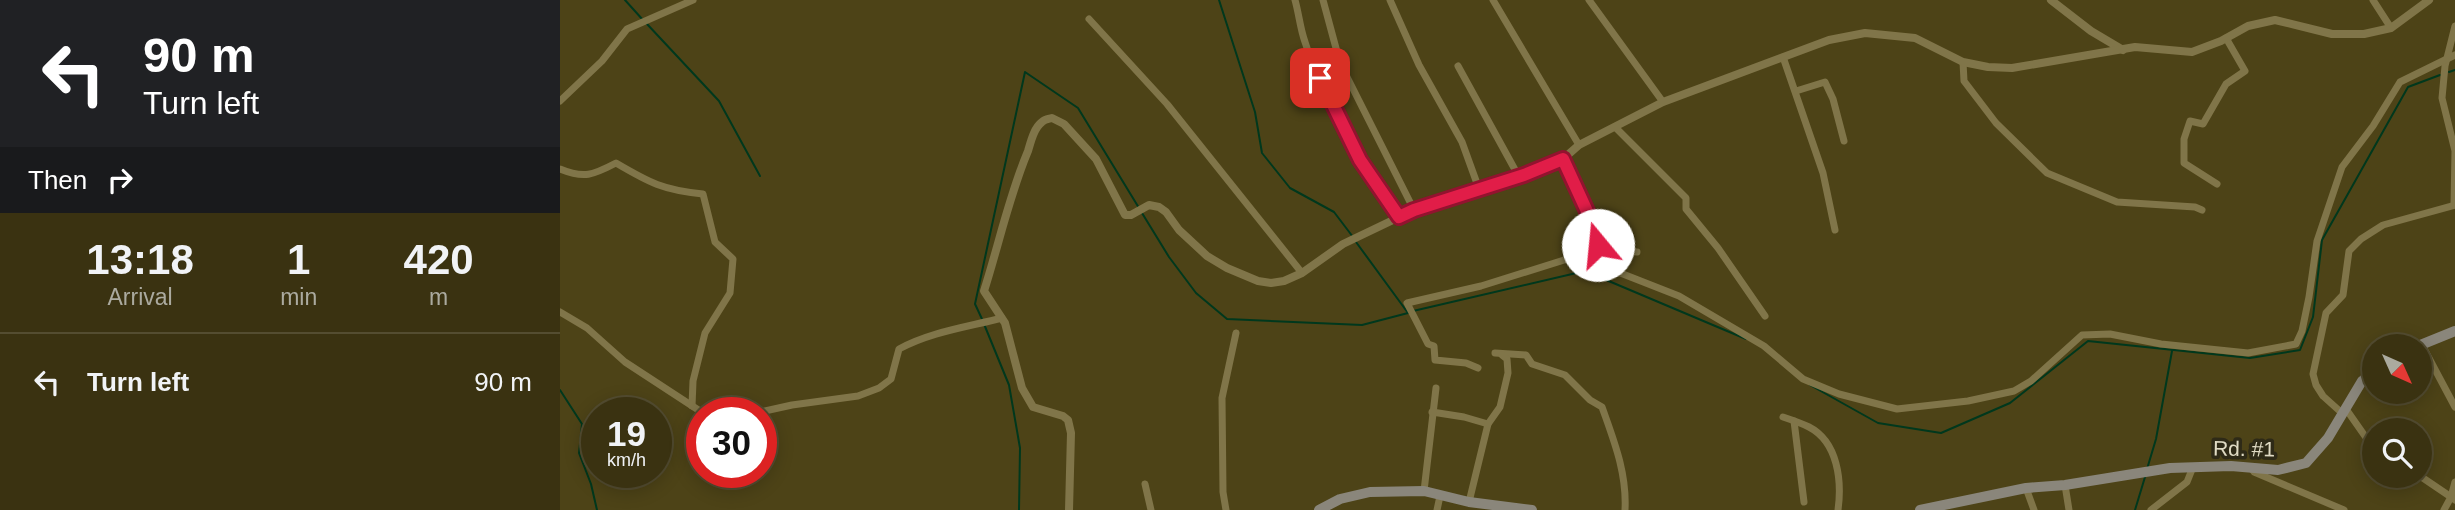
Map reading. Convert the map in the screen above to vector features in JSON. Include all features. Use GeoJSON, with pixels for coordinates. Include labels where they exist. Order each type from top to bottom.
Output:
{"type":"FeatureCollection","features":[{"type":"Feature","properties":{"kind":"main road"},"geometry":{"type":"LineString","coordinates":[[2432,341],[2455,331]]}},
{"type":"Feature","properties":{"kind":"main road","name":"Rd. #1"},"geometry":{"type":"LineString","coordinates":[[1920,510],[2026,488],[2065,485],[2144,471],[2231,466],[2278,470],[2306,463],[2328,438],[2362,381]]}},
{"type":"Feature","properties":{"kind":"main road"},"geometry":{"type":"LineString","coordinates":[[1319,510],[1340,499],[1370,492],[1424,491],[1469,502],[1532,510]]}},
{"type":"Feature","properties":{"kind":"street"},"geometry":{"type":"LineString","coordinates":[[560,101],[602,61],[627,29],[693,0]]}},
{"type":"Feature","properties":{"kind":"street"},"geometry":{"type":"LineString","coordinates":[[1294,0],[1305,44],[1327,96],[1360,160],[1399,217]]}},
{"type":"Feature","properties":{"kind":"street"},"geometry":{"type":"LineString","coordinates":[[1323,0],[1340,63],[1414,210]]}},
{"type":"Feature","properties":{"kind":"street"},"geometry":{"type":"LineString","coordinates":[[1390,0],[1419,65],[1462,142],[1479,190]]}},
{"type":"Feature","properties":{"kind":"street"},"geometry":{"type":"LineString","coordinates":[[1493,0],[1578,145]]}},
{"type":"Feature","properties":{"kind":"street"},"geometry":{"type":"LineString","coordinates":[[1589,0],[1663,102]]}},
{"type":"Feature","properties":{"kind":"street"},"geometry":{"type":"LineString","coordinates":[[2051,0],[2091,31],[2123,50]]}},
{"type":"Feature","properties":{"kind":"street"},"geometry":{"type":"LineString","coordinates":[[2373,0],[2391,28]]}},
{"type":"Feature","properties":{"kind":"street"},"geometry":{"type":"LineString","coordinates":[[1069,510],[1071,433],[1068,420],[1032,407],[1022,388],[1002,318],[984,291],[1010,195],[1021,167],[1038,127],[1052,118],[1064,124],[1096,159],[1125,215],[1131,215],[1149,205],[1159,206],[1179,230],[1207,256],[1244,277],[1271,283],[1302,273],[1354,240],[1414,210],[1519,177],[1563,159],[1578,145],[1663,102],[1829,40],[1865,33],[1915,38],[1963,62],[2012,68],[2135,47],[2192,52],[2248,26],[2275,20],[2332,34],[2364,34],[2391,28],[2429,0]]}},
{"type":"Feature","properties":{"kind":"street"},"geometry":{"type":"LineString","coordinates":[[1089,19],[1167,104],[1302,273]]}},
{"type":"Feature","properties":{"kind":"street"},"geometry":{"type":"LineString","coordinates":[[2362,432],[2344,412],[2323,396],[2316,385],[2313,374],[2326,313],[2343,295],[2349,251],[2361,239],[2383,225],[2454,205],[2455,151],[2442,98],[2445,67],[2452,53],[2455,26]]}},
{"type":"Feature","properties":{"kind":"street"},"geometry":{"type":"LineString","coordinates":[[2217,184],[2184,163],[2183,139],[2190,121],[2203,124],[2226,84],[2245,71],[2226,38]]}},
{"type":"Feature","properties":{"kind":"street"},"geometry":{"type":"LineString","coordinates":[[1478,368],[1458,362],[1435,360],[1434,346],[1428,344],[1407,303],[1481,286],[1577,256],[1678,296],[1764,346],[1804,379],[1839,394],[1897,409],[1968,401],[2014,391],[2031,381],[2082,335],[2110,334],[2161,344],[2248,353],[2297,344],[2309,297],[2317,241],[2342,167],[2373,126],[2400,82],[2452,53]]}},
{"type":"Feature","properties":{"kind":"street"},"geometry":{"type":"LineString","coordinates":[[1783,57],[1823,173],[1835,230]]}},
{"type":"Feature","properties":{"kind":"street"},"geometry":{"type":"LineString","coordinates":[[1963,62],[1964,81],[1996,123],[2047,173],[2117,202],[2195,207],[2202,210]]}},
{"type":"Feature","properties":{"kind":"street"},"geometry":{"type":"LineString","coordinates":[[1458,66],[1519,177]]}},
{"type":"Feature","properties":{"kind":"street"},"geometry":{"type":"LineString","coordinates":[[1796,91],[1825,82],[1833,99],[1844,141]]}},
{"type":"Feature","properties":{"kind":"street"},"geometry":{"type":"LineString","coordinates":[[1615,127],[1686,198],[1686,209],[1718,248],[1765,316]]}},
{"type":"Feature","properties":{"kind":"street"},"geometry":{"type":"LineString","coordinates":[[1563,159],[1601,249],[1637,252]]}},
{"type":"Feature","properties":{"kind":"street"},"geometry":{"type":"LineString","coordinates":[[560,169],[577,176],[599,172],[616,163],[654,185],[678,192],[703,194],[715,242],[733,259],[730,293],[705,332],[693,381],[692,397]]}},
{"type":"Feature","properties":{"kind":"street"},"geometry":{"type":"LineString","coordinates":[[560,313],[587,328],[625,362],[686,401]]}},
{"type":"Feature","properties":{"kind":"street"},"geometry":{"type":"LineString","coordinates":[[777,408],[858,396],[879,388],[891,379],[899,349],[913,341],[1002,318]]}},
{"type":"Feature","properties":{"kind":"street"},"geometry":{"type":"LineString","coordinates":[[1226,510],[1223,492],[1222,398],[1236,333]]}},
{"type":"Feature","properties":{"kind":"street"},"geometry":{"type":"LineString","coordinates":[[1469,502],[1489,424],[1500,407],[1508,373],[1507,359],[1498,354],[1526,355],[1532,365],[1565,375],[1590,400],[1602,407],[1618,453],[1626,487],[1625,510]]}},
{"type":"Feature","properties":{"kind":"street"},"geometry":{"type":"LineString","coordinates":[[2432,367],[2455,407]]}},
{"type":"Feature","properties":{"kind":"street"},"geometry":{"type":"LineString","coordinates":[[1424,491],[1436,388]]}},
{"type":"Feature","properties":{"kind":"street"},"geometry":{"type":"LineString","coordinates":[[1432,412],[1489,424]]}},
{"type":"Feature","properties":{"kind":"street"},"geometry":{"type":"LineString","coordinates":[[1783,417],[1816,432],[1832,451],[1839,489],[1838,510]]}},
{"type":"Feature","properties":{"kind":"street"},"geometry":{"type":"LineString","coordinates":[[1794,421],[1804,502]]}},
{"type":"Feature","properties":{"kind":"street"},"geometry":{"type":"LineString","coordinates":[[2151,510],[2187,482],[2193,467]]}},
{"type":"Feature","properties":{"kind":"street"},"geometry":{"type":"LineString","coordinates":[[2251,468],[2284,486],[2344,510]]}},
{"type":"Feature","properties":{"kind":"street"},"geometry":{"type":"LineString","coordinates":[[2444,510],[2453,498],[2455,482]]}},
{"type":"Feature","properties":{"kind":"street"},"geometry":{"type":"LineString","coordinates":[[1145,484],[1151,510]]}},
{"type":"Feature","properties":{"kind":"street"},"geometry":{"type":"LineString","coordinates":[[2432,484],[2453,498]]}},
{"type":"Feature","properties":{"kind":"street"},"geometry":{"type":"LineString","coordinates":[[2065,485],[2069,510]]}},
{"type":"Feature","properties":{"kind":"street"},"geometry":{"type":"LineString","coordinates":[[2026,488],[2034,510]]}},
{"type":"Feature","properties":{"kind":"street"},"geometry":{"type":"LineString","coordinates":[[1437,510],[1440,496]]}},
{"type":"Feature","properties":{"kind":"waterway"},"geometry":{"type":"LineString","coordinates":[[625,0],[643,20]]}},
{"type":"Feature","properties":{"kind":"waterway"},"geometry":{"type":"LineString","coordinates":[[1219,0],[1255,112],[1262,153],[1290,188],[1334,212],[1353,237]]}},
{"type":"Feature","properties":{"kind":"waterway"},"geometry":{"type":"LineString","coordinates":[[647,24],[719,101],[760,176]]}},
{"type":"Feature","properties":{"kind":"waterway"},"geometry":{"type":"LineString","coordinates":[[2449,72],[2455,70]]}},
{"type":"Feature","properties":{"kind":"waterway"},"geometry":{"type":"LineString","coordinates":[[982,319],[975,304],[1025,72],[1078,108],[1139,208]]}},
{"type":"Feature","properties":{"kind":"waterway"},"geometry":{"type":"LineString","coordinates":[[1810,385],[1878,423],[1941,433],[2010,403],[2088,341],[2250,358],[2300,350],[2313,317],[2322,240],[2408,87],[2440,75]]}},
{"type":"Feature","properties":{"kind":"waterway"},"geometry":{"type":"LineString","coordinates":[[1142,213],[1169,257],[1196,293],[1227,319],[1362,325],[1408,313]]}},
{"type":"Feature","properties":{"kind":"waterway"},"geometry":{"type":"LineString","coordinates":[[1356,242],[1408,313]]}},
{"type":"Feature","properties":{"kind":"waterway"},"geometry":{"type":"LineString","coordinates":[[1413,311],[1585,271],[1746,339]]}},
{"type":"Feature","properties":{"kind":"waterway"},"geometry":{"type":"LineString","coordinates":[[984,324],[1009,385],[1020,448],[1019,510]]}},
{"type":"Feature","properties":{"kind":"waterway"},"geometry":{"type":"LineString","coordinates":[[2147,469],[2156,439],[2172,351]]}},
{"type":"Feature","properties":{"kind":"waterway"},"geometry":{"type":"LineString","coordinates":[[560,390],[582,424],[579,453],[591,484],[597,510]]}},
{"type":"Feature","properties":{"kind":"waterway"},"geometry":{"type":"LineString","coordinates":[[2135,510],[2145,477]]}},
{"type":"Feature","properties":{"kind":"route"},"geometry":{"type":"LineString","coordinates":[[1320,78],[1360,160],[1399,217],[1563,159],[1591,220],[1598,245]]}}]}
